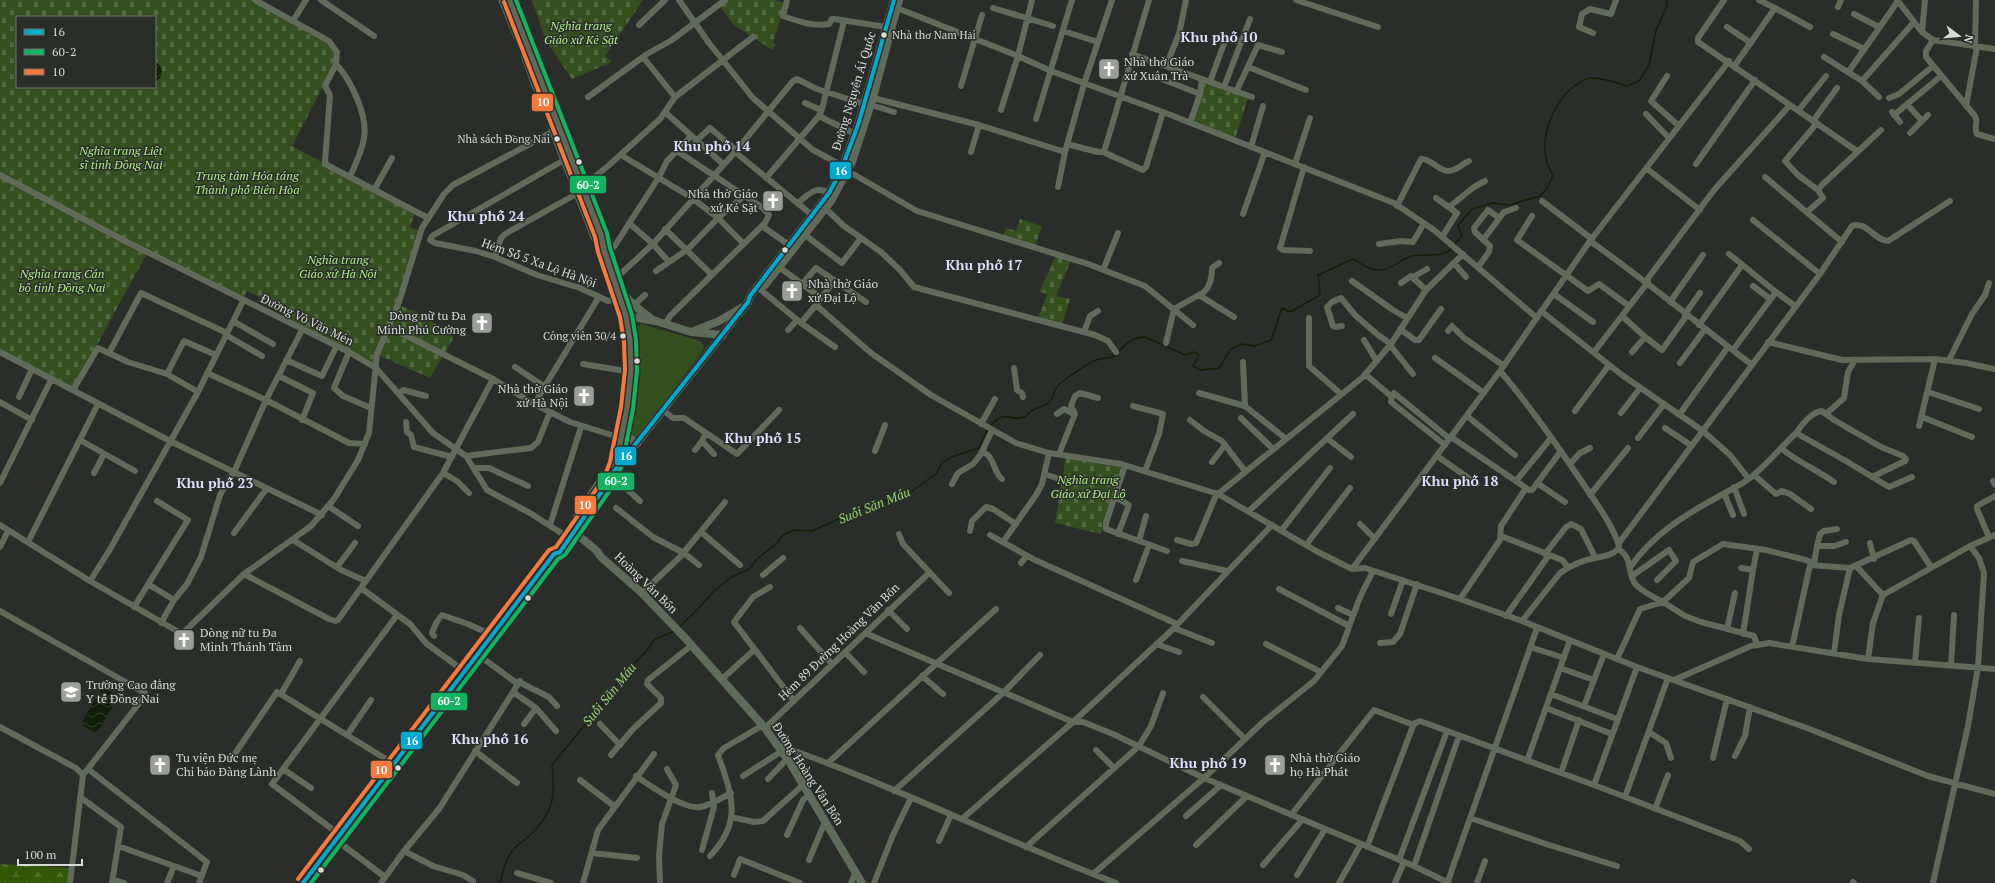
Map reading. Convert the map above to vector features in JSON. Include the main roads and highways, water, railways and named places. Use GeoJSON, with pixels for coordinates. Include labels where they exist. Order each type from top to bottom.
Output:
{"type":"FeatureCollection","features":[{"type":"Feature","properties":{"kind":"highway"},"geometry":{"type":"LineString","coordinates":[[303,883],[554,554],[556,547],[569,533],[603,478],[611,475],[616,464],[628,408],[630,341],[626,316],[604,250],[595,237],[580,190],[532,67],[503,0]]}},
{"type":"Feature","properties":{"kind":"highway"},"geometry":{"type":"LineString","coordinates":[[510,0],[564,160],[580,190]]}},
{"type":"Feature","properties":{"kind":"main road","name":"Đường Nguyễn Ái Quốc"},"geometry":{"type":"LineString","coordinates":[[747,304],[750,296],[846,169],[855,134],[868,101],[894,0]]}},
{"type":"Feature","properties":{"kind":"main road","name":"Đường Nguyễn Ái Quốc"},"geometry":{"type":"LineString","coordinates":[[637,444],[825,208],[846,169],[898,4]]}},
{"type":"Feature","properties":{"kind":"main road"},"geometry":{"type":"LineString","coordinates":[[615,284],[634,305],[656,321]]}},
{"type":"Feature","properties":{"kind":"main road"},"geometry":{"type":"LineString","coordinates":[[691,332],[719,320],[747,304]]}},
{"type":"Feature","properties":{"kind":"main road"},"geometry":{"type":"LineString","coordinates":[[626,316],[656,321],[691,332],[723,335]]}},
{"type":"Feature","properties":{"kind":"main road"},"geometry":{"type":"LineString","coordinates":[[611,475],[637,444],[622,434]]}},
{"type":"Feature","properties":{"kind":"main road","name":"Hoàng Văn Bổn"},"geometry":{"type":"LineString","coordinates":[[569,533],[597,551],[601,557],[642,593],[676,629]]}},
{"type":"Feature","properties":{"kind":"main road","name":"Đường Hoàng Văn Bổn"},"geometry":{"type":"LineString","coordinates":[[676,629],[692,645],[764,727],[780,748],[862,883]]}},
{"type":"Feature","properties":{"kind":"water"},"geometry":{"type":"Polygon","coordinates":[[[156,62],[160,66],[162,72],[156,81],[156,62]]]}},
{"type":"Feature","properties":{"kind":"water"},"geometry":{"type":"Polygon","coordinates":[[[104,689],[116,695],[117,699],[98,731],[95,732],[83,726],[82,722],[100,691],[104,689]]]}},
{"type":"Feature","properties":{"kind":"waterway","name":"Suối Săn Máu"},"geometry":{"type":"LineString","coordinates":[[1454,245],[1462,236],[1458,225],[1472,209],[1492,203],[1509,205],[1540,196],[1547,188],[1553,176],[1546,159],[1545,140],[1550,120],[1559,102],[1572,88],[1589,78],[1604,79],[1627,86],[1639,81],[1649,65],[1656,30],[1667,6],[1667,0]]}},
{"type":"Feature","properties":{"kind":"waterway","name":"Suối Săn Máu"},"geometry":{"type":"LineString","coordinates":[[1118,352],[1130,341],[1145,337],[1185,355],[1194,352],[1199,355],[1193,366],[1200,370],[1219,368],[1231,349],[1241,344],[1255,346],[1271,340],[1282,308],[1290,312],[1320,295],[1318,275],[1353,259],[1368,267],[1383,270],[1409,257],[1443,254],[1452,248]]}},
{"type":"Feature","properties":{"kind":"waterway","name":"Suối Săn Máu"},"geometry":{"type":"LineString","coordinates":[[991,426],[996,420],[1001,418],[1021,418],[1026,416],[1032,410],[1046,405],[1059,385],[1073,374],[1092,362],[1116,355]]}},
{"type":"Feature","properties":{"kind":"waterway","name":"Suối Săn Máu"},"geometry":{"type":"LineString","coordinates":[[678,628],[714,591],[730,578],[749,569],[757,559],[777,543],[782,536],[794,530],[812,531],[872,504],[905,496],[936,474],[942,463],[951,457],[979,448],[988,429]]}},
{"type":"Feature","properties":{"kind":"waterway","name":"Suối Săn Máu"},"geometry":{"type":"LineString","coordinates":[[500,883],[505,865],[511,852],[536,829],[548,813],[553,796],[552,765],[603,703],[622,676],[648,649],[654,640],[674,631]]}},
{"type":"Feature","properties":{"kind":"place","name":"Nhà thơ Nam Hải"},"geometry":{"type":"Point","coordinates":[884,35]}},
{"type":"Feature","properties":{"kind":"place","name":"Nhà thờ Giáo xứ Xuân Trà"},"geometry":{"type":"Point","coordinates":[1109,69]}},
{"type":"Feature","properties":{"kind":"place","name":"Nhà sách Đồng Nai"},"geometry":{"type":"Point","coordinates":[557,139]}},
{"type":"Feature","properties":{"kind":"place","name":"Nhà thờ Giáo xứ Kẻ Sặt"},"geometry":{"type":"Point","coordinates":[773,201]}},
{"type":"Feature","properties":{"kind":"place","name":"Nhà thờ Giáo xứ Đại Lộ"},"geometry":{"type":"Point","coordinates":[792,291]}},
{"type":"Feature","properties":{"kind":"place","name":"Dòng nữ tu Đa Minh Phú Cường"},"geometry":{"type":"Point","coordinates":[482,323]}},
{"type":"Feature","properties":{"kind":"place","name":"Công viên 30/4"},"geometry":{"type":"Point","coordinates":[623,336]}},
{"type":"Feature","properties":{"kind":"place","name":"Nhà thờ Giáo xứ Hà Nội"},"geometry":{"type":"Point","coordinates":[584,396]}},
{"type":"Feature","properties":{"kind":"place","name":"Dòng nữ tu Đa Minh Thánh Tâm"},"geometry":{"type":"Point","coordinates":[184,640]}},
{"type":"Feature","properties":{"kind":"place","name":"Trường Cao đẳng Y tế Đồng Nai"},"geometry":{"type":"Point","coordinates":[71,692]}},
{"type":"Feature","properties":{"kind":"place","name":"Tu viện Đức mẹ Chỉ bảo Đàng Lành"},"geometry":{"type":"Point","coordinates":[160,765]}},
{"type":"Feature","properties":{"kind":"place","name":"Nhà thờ Giáo họ Hà Phát"},"geometry":{"type":"Point","coordinates":[1275,765]}},
{"type":"Feature","properties":{"kind":"district","name":"Khu phố 10"},"geometry":{"type":"Point","coordinates":[1219,37]}},
{"type":"Feature","properties":{"kind":"district","name":"Khu phố 14"},"geometry":{"type":"Point","coordinates":[712,146]}},
{"type":"Feature","properties":{"kind":"district","name":"Khu phố 24"},"geometry":{"type":"Point","coordinates":[486,216]}},
{"type":"Feature","properties":{"kind":"district","name":"Khu phố 17"},"geometry":{"type":"Point","coordinates":[984,265]}},
{"type":"Feature","properties":{"kind":"district","name":"Khu phố 15"},"geometry":{"type":"Point","coordinates":[763,438]}},
{"type":"Feature","properties":{"kind":"district","name":"Khu phố 18"},"geometry":{"type":"Point","coordinates":[1460,481]}},
{"type":"Feature","properties":{"kind":"district","name":"Khu phố 23"},"geometry":{"type":"Point","coordinates":[215,483]}},
{"type":"Feature","properties":{"kind":"district","name":"Khu phố 16"},"geometry":{"type":"Point","coordinates":[490,739]}},
{"type":"Feature","properties":{"kind":"district","name":"Khu phố 19"},"geometry":{"type":"Point","coordinates":[1208,763]}},
{"type":"Feature","properties":{"kind":"park label","name":"Nghĩa trang Giáo xứ Kẻ Sặt"},"geometry":{"type":"Point","coordinates":[581,33]}},
{"type":"Feature","properties":{"kind":"park label","name":"Nghĩa trang Liệt sĩ tỉnh Đồng Nai"},"geometry":{"type":"Point","coordinates":[121,158]}},
{"type":"Feature","properties":{"kind":"park label","name":"Trung tâm Hỏa táng Thành phố Biên Hòa"},"geometry":{"type":"Point","coordinates":[247,183]}},
{"type":"Feature","properties":{"kind":"park label","name":"Nghĩa trang Giáo xứ Hà Nội"},"geometry":{"type":"Point","coordinates":[338,267]}},
{"type":"Feature","properties":{"kind":"park label","name":"Nghĩa trang Cán bộ tỉnh Đồng Nai"},"geometry":{"type":"Point","coordinates":[62,281]}},
{"type":"Feature","properties":{"kind":"park label","name":"Nghĩa trang Giáo xứ Đại Lộ"},"geometry":{"type":"Point","coordinates":[1088,487]}}]}
